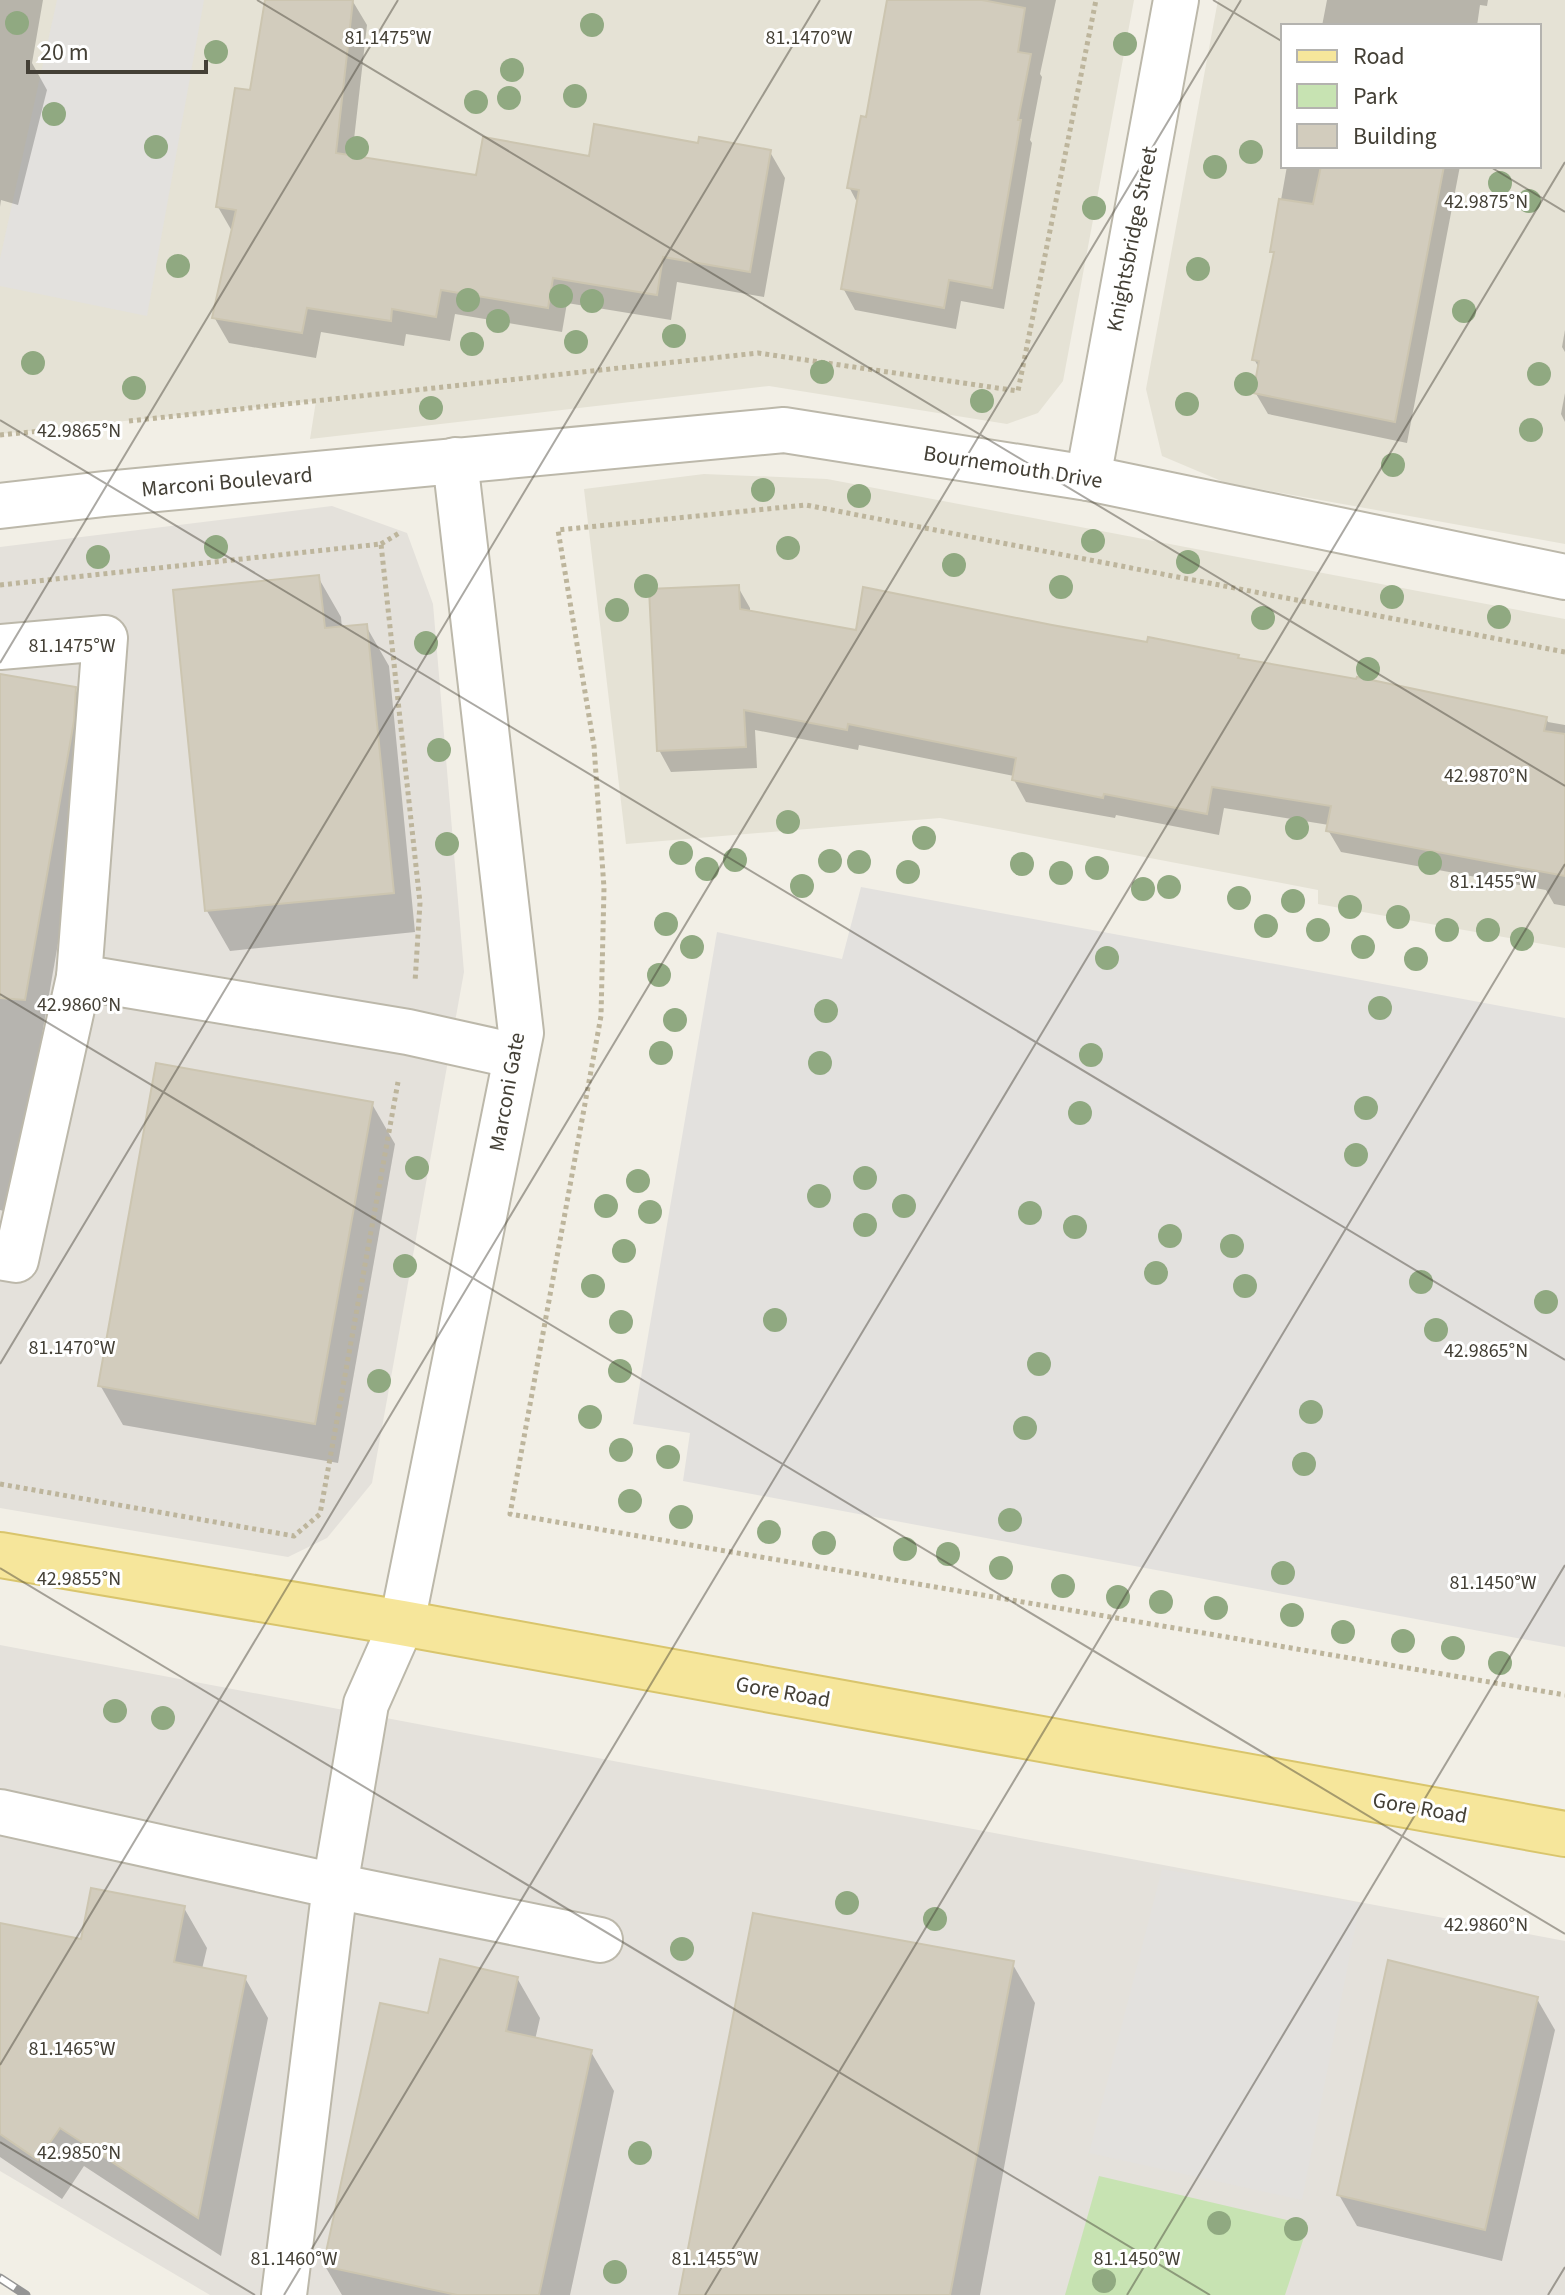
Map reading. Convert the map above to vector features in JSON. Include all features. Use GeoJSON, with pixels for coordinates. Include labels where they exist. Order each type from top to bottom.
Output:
{"type":"FeatureCollection","features":[{"type":"Feature","properties":{"kind":"main road","name":"Gore Road"},"geometry":{"type":"LineString","coordinates":[[0,1555],[402,1623],[1565,1834]]}},
{"type":"Feature","properties":{"kind":"street","name":"Knightsbridge Street"},"geometry":{"type":"LineString","coordinates":[[1088,478],[1176,0]]}},
{"type":"Feature","properties":{"kind":"street","name":"Bournemouth Drive"},"geometry":{"type":"LineString","coordinates":[[455,460],[784,430],[1088,478],[1565,577]]}},
{"type":"Feature","properties":{"kind":"street","name":"Marconi Boulevard"},"geometry":{"type":"LineString","coordinates":[[0,506],[455,460]]}},
{"type":"Feature","properties":{"kind":"street","name":"Marconi Gate"},"geometry":{"type":"LineString","coordinates":[[284,2295],[335,1886],[366,1704],[402,1623],[521,1033],[455,460]]}},
{"type":"Feature","properties":{"kind":"street"},"geometry":{"type":"LineString","coordinates":[[0,647],[105,638],[79,977],[16,1260],[0,1257]]}},
{"type":"Feature","properties":{"kind":"street"},"geometry":{"type":"LineString","coordinates":[[79,977],[408,1032],[516,1056]]}},
{"type":"Feature","properties":{"kind":"street"},"geometry":{"type":"LineString","coordinates":[[0,1812],[335,1886],[600,1940]]}},
{"type":"Feature","properties":{"kind":"path"},"geometry":{"type":"LineString","coordinates":[[129,421],[758,353],[1018,391],[1096,0]]}},
{"type":"Feature","properties":{"kind":"path"},"geometry":{"type":"LineString","coordinates":[[0,435],[51,430]]}},
{"type":"Feature","properties":{"kind":"path"},"geometry":{"type":"LineString","coordinates":[[1565,652],[806,505],[558,530],[594,746],[604,888],[601,1016],[510,1514],[1565,1695]]}},
{"type":"Feature","properties":{"kind":"path"},"geometry":{"type":"LineString","coordinates":[[381,544],[401,532]]}},
{"type":"Feature","properties":{"kind":"shaded area"},"geometry":{"type":"Polygon","coordinates":[[[0,0],[1134,0],[1063,381],[1038,413],[1007,424],[769,386],[310,439],[316,401],[0,434],[0,0]]]}},
{"type":"Feature","properties":{"kind":"shaded area"},"geometry":{"type":"Polygon","coordinates":[[[57,0],[204,0],[147,316],[0,286],[0,259],[57,0]]]}},
{"type":"Feature","properties":{"kind":"shaded area"},"geometry":{"type":"Polygon","coordinates":[[[1218,0],[1565,0],[1565,544],[1226,483],[1162,456],[1146,389],[1218,0]]]}},
{"type":"Feature","properties":{"kind":"shaded area"},"geometry":{"type":"Polygon","coordinates":[[[704,474],[827,479],[1565,619],[1565,948],[1318,904],[1318,890],[940,818],[626,844],[584,489],[704,474]]]}},
{"type":"Feature","properties":{"kind":"shaded area"},"geometry":{"type":"Polygon","coordinates":[[[332,506],[407,533],[433,604],[464,972],[372,1483],[327,1538],[288,1557],[0,1508],[0,547],[332,506]]]}},
{"type":"Feature","properties":{"kind":"shaded area"},"geometry":{"type":"Polygon","coordinates":[[[861,887],[1565,1018],[1565,1647],[683,1481],[690,1433],[633,1424],[717,932],[842,959],[861,887]]]}},
{"type":"Feature","properties":{"kind":"shaded area"},"geometry":{"type":"Polygon","coordinates":[[[0,1645],[1565,1941],[1565,2295],[210,2295],[0,2171],[0,1645]]]}},
{"type":"Feature","properties":{"kind":"shaded area"},"geometry":{"type":"Polygon","coordinates":[[[1162,1869],[1360,1903],[1302,2200],[1089,2153],[1162,1869]]]}},
{"type":"Feature","properties":{"kind":"green space"},"geometry":{"type":"Polygon","coordinates":[[[1099,2176],[1308,2225],[1285,2295],[1065,2295],[1099,2176]]]}},
{"type":"Feature","properties":{"kind":"building"},"geometry":{"type":"Polygon","coordinates":[[[265,0],[353,0],[336,153],[476,175],[483,137],[589,156],[594,124],[698,143],[699,137],[771,150],[750,272],[663,257],[657,295],[553,278],[548,308],[441,290],[436,317],[392,309],[391,321],[307,308],[302,333],[212,318],[236,210],[216,207],[235,88],[250,90],[265,0]]]}},
{"type":"Feature","properties":{"kind":"building"},"geometry":{"type":"Polygon","coordinates":[[[887,0],[982,0],[1025,8],[1018,52],[1031,54],[992,288],[949,280],[944,308],[841,289],[859,190],[847,188],[861,116],[866,117],[887,0]]]}},
{"type":"Feature","properties":{"kind":"building"},"geometry":{"type":"Polygon","coordinates":[[[1321,168],[1444,168],[1395,422],[1253,393],[1259,361],[1252,360],[1274,252],[1270,252],[1279,199],[1313,204],[1321,168]]]}},
{"type":"Feature","properties":{"kind":"building"},"geometry":{"type":"Polygon","coordinates":[[[319,575],[325,628],[367,624],[394,893],[205,911],[173,590],[319,575]]]}},
{"type":"Feature","properties":{"kind":"building"},"geometry":{"type":"Polygon","coordinates":[[[739,585],[740,609],[856,630],[863,587],[1147,642],[1148,637],[1239,655],[1238,658],[1357,677],[1547,717],[1544,731],[1565,734],[1565,876],[1326,831],[1331,806],[1212,787],[1207,814],[1012,780],[1016,758],[848,724],[847,730],[744,710],[746,747],[657,751],[649,589],[739,585]]]}},
{"type":"Feature","properties":{"kind":"building"},"geometry":{"type":"Polygon","coordinates":[[[0,674],[76,687],[74,721],[25,1000],[0,998],[0,674]]]}},
{"type":"Feature","properties":{"kind":"building"},"geometry":{"type":"Polygon","coordinates":[[[156,1063],[373,1102],[315,1424],[98,1386],[156,1063]]]}},
{"type":"Feature","properties":{"kind":"building"},"geometry":{"type":"Polygon","coordinates":[[[91,1888],[185,1906],[174,1962],[246,1976],[198,2218],[60,2128],[38,2160],[0,2134],[0,1923],[81,1939],[91,1888]]]}},
{"type":"Feature","properties":{"kind":"building"},"geometry":{"type":"Polygon","coordinates":[[[753,1913],[1014,1961],[950,2295],[679,2295],[753,1913]]]}},
{"type":"Feature","properties":{"kind":"building"},"geometry":{"type":"Polygon","coordinates":[[[440,1959],[518,1977],[506,2031],[592,2050],[539,2295],[457,2295],[323,2266],[380,2003],[428,2013],[440,1959]]]}},
{"type":"Feature","properties":{"kind":"building"},"geometry":{"type":"Polygon","coordinates":[[[1388,1960],[1538,1997],[1485,2230],[1337,2195],[1388,1960]]]}},
{"type":"Feature","properties":{"kind":"railway"},"geometry":{"type":"LineString","coordinates":[[0,2278],[26,2295]]}}]}
